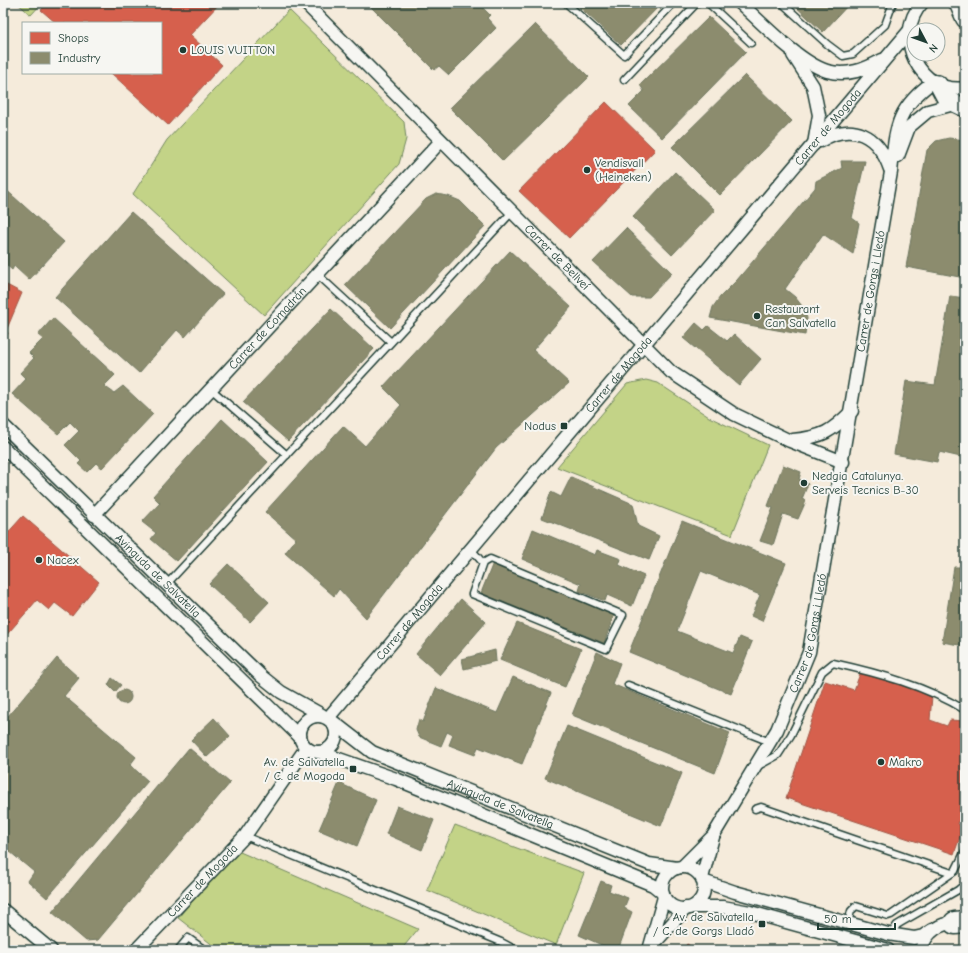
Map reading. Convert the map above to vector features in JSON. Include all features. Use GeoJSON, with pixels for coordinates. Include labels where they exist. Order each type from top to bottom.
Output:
{"type":"FeatureCollection","features":[{"type":"Feature","properties":{"kind":"main road"},"geometry":{"type":"LineString","coordinates":[[936,83],[946,99],[959,106]]}},
{"type":"Feature","properties":{"kind":"street","name":"Carrer de Bellveí"},"geometry":{"type":"LineString","coordinates":[[305,3],[671,372],[734,414],[790,441],[843,462]]}},
{"type":"Feature","properties":{"kind":"street"},"geometry":{"type":"LineString","coordinates":[[740,3],[804,59],[827,71],[847,73],[866,69],[889,57]]}},
{"type":"Feature","properties":{"kind":"street"},"geometry":{"type":"LineString","coordinates":[[911,22],[919,4]]}},
{"type":"Feature","properties":{"kind":"street","name":"Carrer de Mogoda"},"geometry":{"type":"LineString","coordinates":[[327,718],[889,57],[906,35]]}},
{"type":"Feature","properties":{"kind":"street"},"geometry":{"type":"LineString","coordinates":[[783,41],[813,86],[819,115],[814,144]]}},
{"type":"Feature","properties":{"kind":"street"},"geometry":{"type":"LineString","coordinates":[[915,62],[919,68],[936,83],[950,88],[965,88]]}},
{"type":"Feature","properties":{"kind":"street","name":"Carrer de Gorgs i Lledó"},"geometry":{"type":"LineString","coordinates":[[679,868],[713,836],[770,742],[777,730],[809,652],[852,411],[892,172],[895,133],[905,106],[914,96],[936,83]]}},
{"type":"Feature","properties":{"kind":"street","name":"Carrer de Gorgs i Lledó"},"geometry":{"type":"LineString","coordinates":[[892,172],[909,127],[928,111],[959,106]]}},
{"type":"Feature","properties":{"kind":"street"},"geometry":{"type":"LineString","coordinates":[[814,144],[829,136],[840,133],[846,132],[861,134],[876,142],[885,154],[892,172]]}},
{"type":"Feature","properties":{"kind":"street","name":"Carrer de Comadrán"},"geometry":{"type":"LineString","coordinates":[[94,515],[441,141]]}},
{"type":"Feature","properties":{"kind":"street"},"geometry":{"type":"LineString","coordinates":[[790,441],[815,438],[831,430],[852,411]]}},
{"type":"Feature","properties":{"kind":"street","name":"Avinguda de Salvatella"},"geometry":{"type":"LineString","coordinates":[[3,425],[261,676],[281,692],[327,718],[372,752],[649,864],[679,868]]}},
{"type":"Feature","properties":{"kind":"street","name":"Avinguda de Salvatella"},"geometry":{"type":"LineString","coordinates":[[3,447],[300,736]]}},
{"type":"Feature","properties":{"kind":"street"},"geometry":{"type":"LineString","coordinates":[[314,716],[327,718],[337,733],[335,741],[332,747],[320,752],[313,752],[306,748],[300,736],[301,728],[304,722],[314,716]]}},
{"type":"Feature","properties":{"kind":"street","name":"Carrer de Mogoda"},"geometry":{"type":"LineString","coordinates":[[136,950],[245,836],[306,748]]}},
{"type":"Feature","properties":{"kind":"street","name":"Avinguda de Salvatella"},"geometry":{"type":"LineString","coordinates":[[320,752],[411,785],[653,885],[664,895]]}},
{"type":"Feature","properties":{"kind":"street","name":"Carrer de Gorgs i Lledó"},"geometry":{"type":"LineString","coordinates":[[702,879],[713,836]]}},
{"type":"Feature","properties":{"kind":"street"},"geometry":{"type":"LineString","coordinates":[[649,950],[664,895],[665,878],[671,871],[679,868],[693,869],[702,879],[735,892],[891,934],[914,938],[923,936],[947,923],[962,923]]}},
{"type":"Feature","properties":{"kind":"street"},"geometry":{"type":"LineString","coordinates":[[649,950],[690,908],[699,902],[704,894],[702,879]]}},
{"type":"Feature","properties":{"kind":"street"},"geometry":{"type":"LineString","coordinates":[[664,895],[673,906],[690,908],[723,907],[750,912],[888,950]]}},
{"type":"Feature","properties":{"kind":"street"},"geometry":{"type":"LineString","coordinates":[[3,910],[51,950]]}},
{"type":"Feature","properties":{"kind":"street"},"geometry":{"type":"LineString","coordinates":[[921,950],[925,938],[932,930]]}},
{"type":"Feature","properties":{"kind":"lane"},"geometry":{"type":"LineString","coordinates":[[566,3],[624,55],[674,3]]}},
{"type":"Feature","properties":{"kind":"lane"},"geometry":{"type":"LineString","coordinates":[[624,80],[697,3]]}},
{"type":"Feature","properties":{"kind":"lane"},"geometry":{"type":"LineString","coordinates":[[708,3],[750,43]]}},
{"type":"Feature","properties":{"kind":"lane"},"geometry":{"type":"LineString","coordinates":[[782,3],[827,44],[843,56],[854,54],[885,25],[893,3]]}},
{"type":"Feature","properties":{"kind":"lane"},"geometry":{"type":"LineString","coordinates":[[166,585],[512,212]]}},
{"type":"Feature","properties":{"kind":"lane"},"geometry":{"type":"LineString","coordinates":[[317,274],[391,342]]}},
{"type":"Feature","properties":{"kind":"lane"},"geometry":{"type":"LineString","coordinates":[[211,388],[287,455]]}},
{"type":"Feature","properties":{"kind":"lane"},"geometry":{"type":"LineString","coordinates":[[471,549],[483,563]]}},
{"type":"Feature","properties":{"kind":"lane"},"geometry":{"type":"LineString","coordinates":[[490,559],[623,615],[606,649],[472,594],[483,563],[490,559]]}},
{"type":"Feature","properties":{"kind":"lane"},"geometry":{"type":"LineString","coordinates":[[753,769],[778,755],[791,735],[822,672],[833,663],[866,670],[942,696],[965,710]]}},
{"type":"Feature","properties":{"kind":"lane"},"geometry":{"type":"LineString","coordinates":[[628,685],[770,742]]}},
{"type":"Feature","properties":{"kind":"lane"},"geometry":{"type":"LineString","coordinates":[[755,809],[760,807],[952,873]]}},
{"type":"Feature","properties":{"kind":"lane"},"geometry":{"type":"LineString","coordinates":[[245,836],[494,939],[516,950]]}},
{"type":"Feature","properties":{"kind":"lane"},"geometry":{"type":"LineString","coordinates":[[848,923],[851,911],[856,906],[888,916],[891,915],[958,868],[965,850]]}},
{"type":"Feature","properties":{"kind":"lane"},"geometry":{"type":"LineString","coordinates":[[891,934],[897,925],[958,890],[965,884]]}},
{"type":"Feature","properties":{"kind":"lane"},"geometry":{"type":"LineString","coordinates":[[178,950],[188,938],[205,950]]}},
{"type":"Feature","properties":{"kind":"green space"},"geometry":{"type":"Polygon","coordinates":[[[17,3],[42,3],[31,15],[17,3]]]}},
{"type":"Feature","properties":{"kind":"green space"},"geometry":{"type":"Polygon","coordinates":[[[289,10],[404,122],[406,139],[399,164],[264,315],[133,194],[167,140],[289,10]]]}},
{"type":"Feature","properties":{"kind":"green space"},"geometry":{"type":"Polygon","coordinates":[[[646,380],[658,383],[709,417],[768,445],[732,535],[557,467],[627,384],[646,380]]]}},
{"type":"Feature","properties":{"kind":"green space"},"geometry":{"type":"Polygon","coordinates":[[[455,825],[584,873],[556,945],[427,890],[455,825]]]}},
{"type":"Feature","properties":{"kind":"green space"},"geometry":{"type":"Polygon","coordinates":[[[233,849],[418,929],[401,950],[219,950],[178,918],[233,849]]]}},
{"type":"Feature","properties":{"kind":"building: Shops","name":"LOUIS VUITTON"},"geometry":{"type":"Polygon","coordinates":[[[48,3],[220,3],[190,35],[222,65],[168,125],[112,74],[162,74],[162,22],[55,22],[41,10],[48,3]]]}},
{"type":"Feature","properties":{"kind":"building: Shops","name":"Vendisvall (Heineken)"},"geometry":{"type":"Polygon","coordinates":[[[606,102],[655,150],[569,238],[519,191],[606,102]]]}},
{"type":"Feature","properties":{"kind":"building: Shops"},"geometry":{"type":"Polygon","coordinates":[[[3,283],[22,293],[6,331],[8,333],[3,342],[3,283]]]}},
{"type":"Feature","properties":{"kind":"building: Shops","name":"Nacex"},"geometry":{"type":"Polygon","coordinates":[[[23,516],[99,582],[72,616],[55,603],[49,610],[37,600],[3,639],[3,538],[23,516]]]}},
{"type":"Feature","properties":{"kind":"building: Shops","name":"Makro"},"geometry":{"type":"Polygon","coordinates":[[[861,671],[869,672],[932,696],[930,720],[947,726],[950,720],[965,721],[965,803],[958,824],[964,826],[954,854],[786,798],[825,681],[854,690],[861,671]]]}},
{"type":"Feature","properties":{"kind":"building: Shops"},"geometry":{"type":"Polygon","coordinates":[[[687,944],[697,950],[683,950],[687,944]]]}},
{"type":"Feature","properties":{"kind":"building: Industry"},"geometry":{"type":"Polygon","coordinates":[[[367,3],[478,3],[490,15],[487,18],[496,28],[449,75],[439,66],[434,70],[367,3]]]}},
{"type":"Feature","properties":{"kind":"building: Industry"},"geometry":{"type":"Polygon","coordinates":[[[575,3],[662,3],[621,45],[575,3]]]}},
{"type":"Feature","properties":{"kind":"building: Industry"},"geometry":{"type":"Polygon","coordinates":[[[792,3],[850,3],[823,32],[792,3]]]}},
{"type":"Feature","properties":{"kind":"building: Industry"},"geometry":{"type":"Polygon","coordinates":[[[709,17],[746,52],[662,138],[629,106],[644,91],[640,85],[709,17]]]}},
{"type":"Feature","properties":{"kind":"building: Industry"},"geometry":{"type":"Polygon","coordinates":[[[535,24],[589,77],[503,161],[450,108],[535,24]]]}},
{"type":"Feature","properties":{"kind":"building: Industry"},"geometry":{"type":"Polygon","coordinates":[[[745,75],[792,121],[720,195],[672,147],[745,75]]]}},
{"type":"Feature","properties":{"kind":"building: Industry"},"geometry":{"type":"Polygon","coordinates":[[[949,138],[965,140],[965,278],[906,267],[927,150],[936,141],[949,138]]]}},
{"type":"Feature","properties":{"kind":"building: Industry"},"geometry":{"type":"Polygon","coordinates":[[[841,161],[865,161],[852,218],[859,223],[853,254],[823,234],[785,289],[795,297],[802,306],[807,318],[805,335],[710,318],[713,307],[720,297],[737,280],[815,188],[816,181],[842,168],[841,161]]]}},
{"type":"Feature","properties":{"kind":"building: Industry"},"geometry":{"type":"Polygon","coordinates":[[[675,172],[715,210],[672,255],[633,217],[675,172]]]}},
{"type":"Feature","properties":{"kind":"building: Industry"},"geometry":{"type":"Polygon","coordinates":[[[3,187],[64,242],[29,280],[14,266],[12,270],[3,262],[3,187]]]}},
{"type":"Feature","properties":{"kind":"building: Industry"},"geometry":{"type":"Polygon","coordinates":[[[436,194],[448,196],[460,201],[485,226],[390,328],[345,285],[426,199],[436,194]]]}},
{"type":"Feature","properties":{"kind":"building: Industry"},"geometry":{"type":"Polygon","coordinates":[[[131,212],[223,294],[185,337],[177,330],[139,373],[55,297],[131,212]]]}},
{"type":"Feature","properties":{"kind":"building: Industry"},"geometry":{"type":"Polygon","coordinates":[[[626,228],[672,273],[649,297],[632,297],[593,262],[626,228]]]}},
{"type":"Feature","properties":{"kind":"building: Industry"},"geometry":{"type":"Polygon","coordinates":[[[510,251],[571,307],[533,350],[569,383],[496,448],[366,618],[339,589],[334,596],[285,553],[296,539],[265,512],[343,426],[365,446],[401,405],[383,387],[510,251]]]}},
{"type":"Feature","properties":{"kind":"building: Industry"},"geometry":{"type":"Polygon","coordinates":[[[950,296],[965,298],[965,458],[939,452],[937,462],[894,454],[906,381],[935,385],[950,296]]]}},
{"type":"Feature","properties":{"kind":"building: Industry"},"geometry":{"type":"Polygon","coordinates":[[[331,309],[374,349],[288,441],[243,402],[331,309]]]}},
{"type":"Feature","properties":{"kind":"building: Industry"},"geometry":{"type":"Polygon","coordinates":[[[53,318],[115,375],[104,386],[114,393],[123,386],[153,414],[102,468],[96,463],[87,472],[78,464],[81,461],[65,445],[79,431],[70,422],[58,434],[12,394],[26,379],[20,373],[34,358],[29,353],[43,339],[38,335],[53,318]]]}},
{"type":"Feature","properties":{"kind":"building: Industry"},"geometry":{"type":"Polygon","coordinates":[[[696,323],[704,330],[708,326],[727,341],[734,334],[761,359],[739,385],[683,338],[696,323]]]}},
{"type":"Feature","properties":{"kind":"building: Industry"},"geometry":{"type":"Polygon","coordinates":[[[222,419],[268,462],[177,561],[151,539],[156,533],[142,522],[160,503],[153,496],[222,419]]]}},
{"type":"Feature","properties":{"kind":"building: Industry"},"geometry":{"type":"Polygon","coordinates":[[[783,465],[801,472],[799,479],[808,484],[802,499],[806,501],[798,519],[783,514],[773,545],[760,541],[773,508],[768,506],[783,465]]]}},
{"type":"Feature","properties":{"kind":"building: Industry"},"geometry":{"type":"Polygon","coordinates":[[[571,477],[633,504],[638,526],[659,536],[649,560],[542,518],[551,492],[561,497],[571,477]]]}},
{"type":"Feature","properties":{"kind":"building: Industry"},"geometry":{"type":"Polygon","coordinates":[[[682,521],[786,563],[762,621],[751,616],[760,595],[701,571],[677,631],[733,653],[740,637],[752,642],[731,694],[629,652],[682,521]]]}},
{"type":"Feature","properties":{"kind":"building: Industry"},"geometry":{"type":"Polygon","coordinates":[[[533,529],[595,555],[597,550],[621,559],[619,565],[644,576],[632,606],[607,595],[605,601],[579,591],[581,584],[522,559],[533,529]]]}},
{"type":"Feature","properties":{"kind":"building: Industry"},"geometry":{"type":"Polygon","coordinates":[[[965,535],[965,646],[942,642],[954,567],[960,567],[965,535]]]}},
{"type":"Feature","properties":{"kind":"building: Industry"},"geometry":{"type":"Polygon","coordinates":[[[493,563],[615,612],[604,643],[481,593],[493,563]]]}},
{"type":"Feature","properties":{"kind":"building: Industry"},"geometry":{"type":"Polygon","coordinates":[[[228,564],[269,602],[250,622],[209,584],[228,564]]]}},
{"type":"Feature","properties":{"kind":"building: Industry"},"geometry":{"type":"Polygon","coordinates":[[[461,599],[486,622],[440,675],[416,654],[461,599]]]}},
{"type":"Feature","properties":{"kind":"building: Industry"},"geometry":{"type":"Polygon","coordinates":[[[517,623],[581,649],[565,687],[500,660],[517,623]]]}},
{"type":"Feature","properties":{"kind":"building: Industry"},"geometry":{"type":"Polygon","coordinates":[[[495,650],[496,661],[464,669],[462,659],[495,650]]]}},
{"type":"Feature","properties":{"kind":"building: Industry"},"geometry":{"type":"Polygon","coordinates":[[[597,652],[620,663],[612,684],[730,733],[715,773],[572,715],[597,652]]]}},
{"type":"Feature","properties":{"kind":"building: Industry"},"geometry":{"type":"Polygon","coordinates":[[[57,658],[79,678],[64,696],[136,757],[130,765],[148,781],[47,898],[28,881],[34,872],[3,846],[3,722],[57,658]]]}},
{"type":"Feature","properties":{"kind":"building: Industry"},"geometry":{"type":"Polygon","coordinates":[[[513,677],[551,693],[522,764],[478,747],[475,755],[449,745],[453,735],[447,732],[441,746],[419,737],[416,730],[419,719],[423,722],[436,688],[497,713],[513,677]]]}},
{"type":"Feature","properties":{"kind":"building: Industry"},"geometry":{"type":"Polygon","coordinates":[[[112,678],[121,685],[115,692],[108,685],[112,678]]]}},
{"type":"Feature","properties":{"kind":"building: Industry"},"geometry":{"type":"Polygon","coordinates":[[[121,690],[127,690],[131,694],[131,700],[127,704],[121,704],[117,700],[117,694],[121,690]]]}},
{"type":"Feature","properties":{"kind":"building: Industry"},"geometry":{"type":"Polygon","coordinates":[[[214,718],[230,736],[207,757],[191,740],[214,718]]]}},
{"type":"Feature","properties":{"kind":"building: Industry"},"geometry":{"type":"Polygon","coordinates":[[[567,726],[682,773],[661,826],[545,778],[567,726]]]}},
{"type":"Feature","properties":{"kind":"building: Industry"},"geometry":{"type":"Polygon","coordinates":[[[189,748],[230,783],[98,940],[86,941],[52,912],[189,748]]]}},
{"type":"Feature","properties":{"kind":"building: Industry"},"geometry":{"type":"Polygon","coordinates":[[[339,783],[376,800],[357,846],[319,830],[339,783]]]}},
{"type":"Feature","properties":{"kind":"building: Industry"},"geometry":{"type":"Polygon","coordinates":[[[397,806],[434,820],[422,850],[386,834],[397,806]]]}},
{"type":"Feature","properties":{"kind":"building: Industry"},"geometry":{"type":"Polygon","coordinates":[[[601,881],[611,885],[609,891],[628,898],[624,908],[632,912],[618,950],[613,950],[579,935],[601,881]]]}},
{"type":"Feature","properties":{"kind":"building: Industry"},"geometry":{"type":"Polygon","coordinates":[[[426,943],[435,950],[421,950],[426,943]]]}},
{"type":"Feature","properties":{"kind":"place","name":"LOUIS VUITTON"},"geometry":{"type":"Point","coordinates":[183,50]}},
{"type":"Feature","properties":{"kind":"place","name":"Vendisvall (Heineken)"},"geometry":{"type":"Point","coordinates":[587,170]}},
{"type":"Feature","properties":{"kind":"place","name":"Restaurant Can Salvatella"},"geometry":{"type":"Point","coordinates":[757,316]}},
{"type":"Feature","properties":{"kind":"place","name":"Nodus"},"geometry":{"type":"Point","coordinates":[564,426]}},
{"type":"Feature","properties":{"kind":"place","name":"Nedgia Catalunya. Serveis Tecnics B-30"},"geometry":{"type":"Point","coordinates":[804,483]}},
{"type":"Feature","properties":{"kind":"place","name":"Nacex"},"geometry":{"type":"Point","coordinates":[39,560]}},
{"type":"Feature","properties":{"kind":"place","name":"Makro"},"geometry":{"type":"Point","coordinates":[881,762]}},
{"type":"Feature","properties":{"kind":"place","name":"Av. de Salvatella / C. de Mogoda"},"geometry":{"type":"Point","coordinates":[353,769]}},
{"type":"Feature","properties":{"kind":"place","name":"Av. de Salvatella / C. de Gorgs Lladó"},"geometry":{"type":"Point","coordinates":[762,924]}}]}
